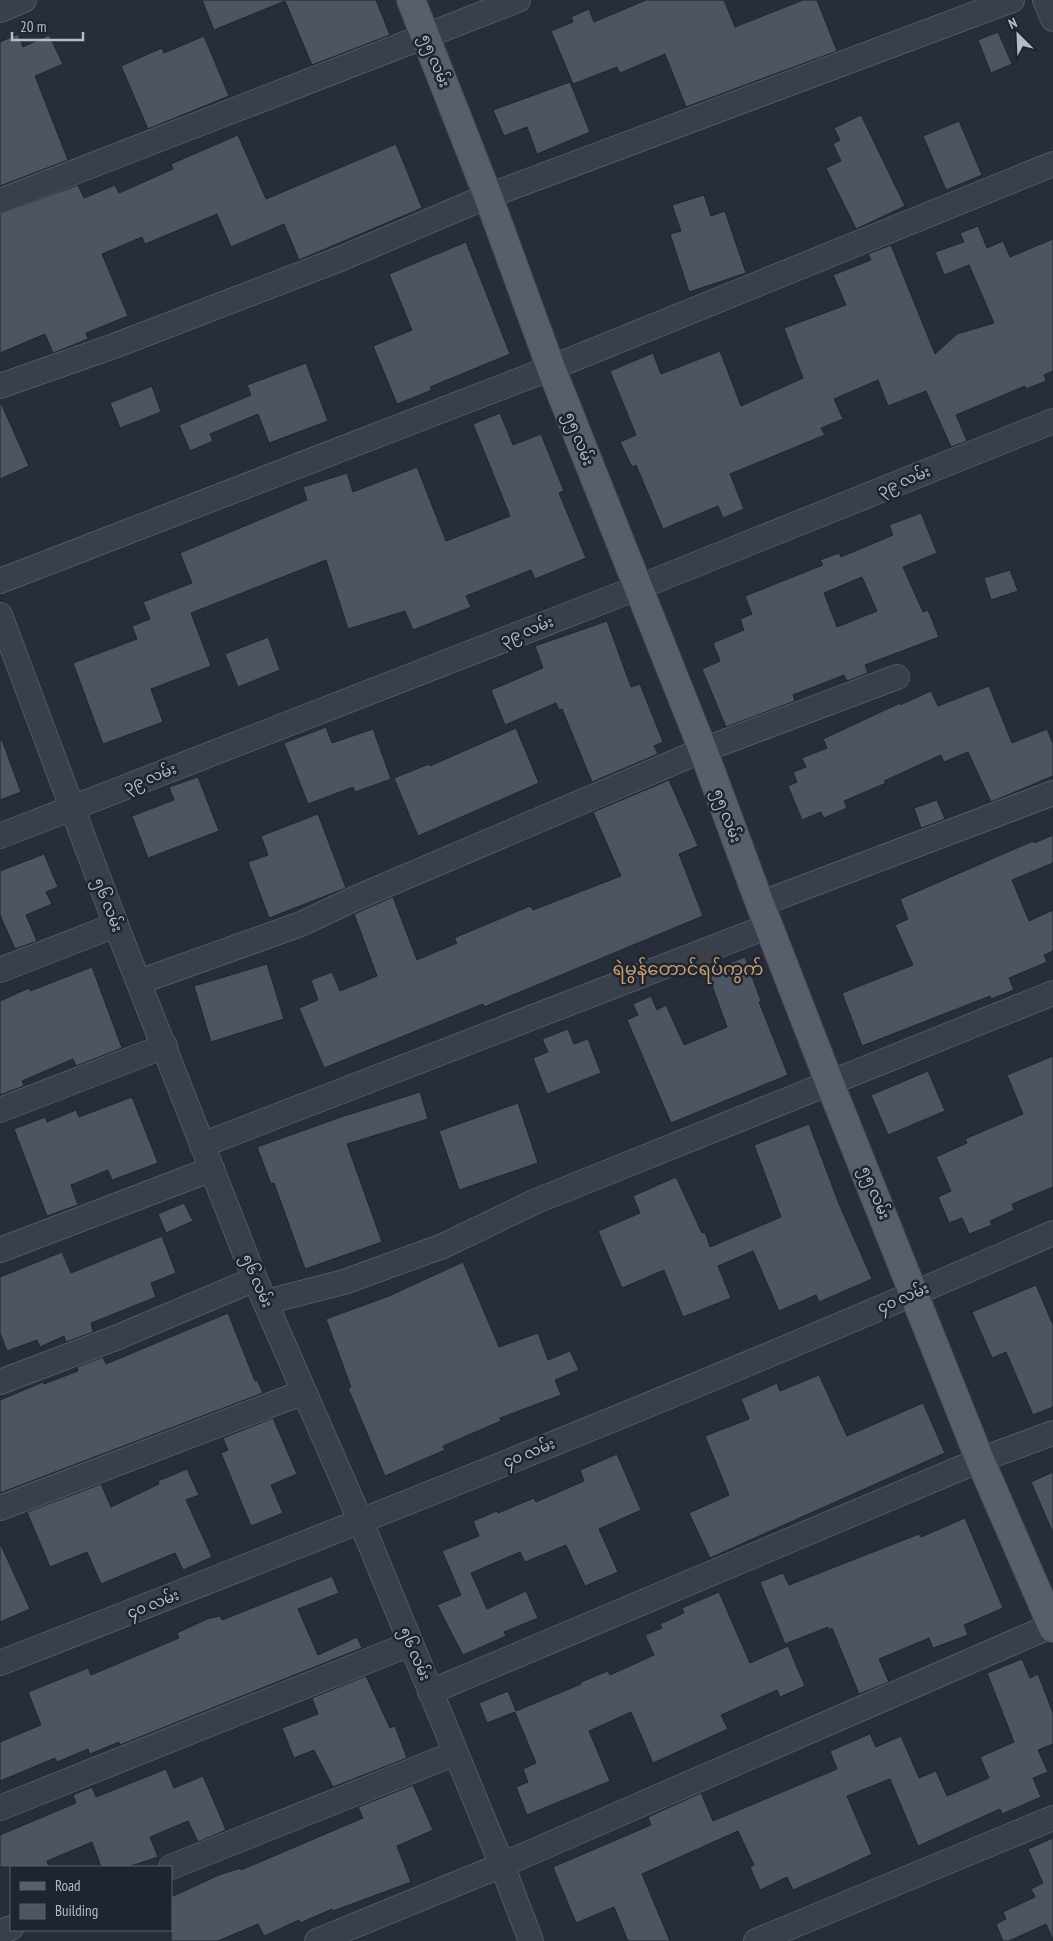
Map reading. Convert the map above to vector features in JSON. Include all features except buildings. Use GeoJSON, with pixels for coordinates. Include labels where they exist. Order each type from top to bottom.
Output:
{"type":"FeatureCollection","features":[{"type":"Feature","properties":{"kind":"main road","name":"၅၅ လမ်း"},"geometry":{"type":"LineString","coordinates":[[411,0],[488,196],[551,368],[703,750],[764,915],[830,1084],[980,1460],[1053,1626]]}},
{"type":"Feature","properties":{"kind":"street"},"geometry":{"type":"LineString","coordinates":[[0,10],[24,0]]}},
{"type":"Feature","properties":{"kind":"street"},"geometry":{"type":"LineString","coordinates":[[0,200],[518,0]]}},
{"type":"Feature","properties":{"kind":"street"},"geometry":{"type":"LineString","coordinates":[[0,386],[114,346],[340,259],[488,196],[1012,0]]}},
{"type":"Feature","properties":{"kind":"street"},"geometry":{"type":"LineString","coordinates":[[1045,0],[1053,19]]}},
{"type":"Feature","properties":{"kind":"street"},"geometry":{"type":"LineString","coordinates":[[0,580],[551,368],[1053,164]]}},
{"type":"Feature","properties":{"kind":"street","name":"၃၉ လမ်း"},"geometry":{"type":"LineString","coordinates":[[0,836],[637,588],[1053,421]]}},
{"type":"Feature","properties":{"kind":"street","name":"၅၆ လမ်း"},"geometry":{"type":"LineString","coordinates":[[0,615],[10,672],[71,809],[255,1279],[361,1522],[502,1865],[531,1941]]}},
{"type":"Feature","properties":{"kind":"street"},"geometry":{"type":"LineString","coordinates":[[139,982],[301,924],[356,898],[703,750],[896,677]]}},
{"type":"Feature","properties":{"kind":"street"},"geometry":{"type":"LineString","coordinates":[[202,1145],[764,915],[1053,793]]}},
{"type":"Feature","properties":{"kind":"street"},"geometry":{"type":"LineString","coordinates":[[0,970],[116,925]]}},
{"type":"Feature","properties":{"kind":"street"},"geometry":{"type":"LineString","coordinates":[[266,1302],[344,1282],[443,1246],[534,1202],[1053,993]]}},
{"type":"Feature","properties":{"kind":"street"},"geometry":{"type":"LineString","coordinates":[[0,1110],[165,1046]]}},
{"type":"Feature","properties":{"kind":"street"},"geometry":{"type":"LineString","coordinates":[[0,1250],[212,1169]]}},
{"type":"Feature","properties":{"kind":"street","name":"၄၀ လမ်း"},"geometry":{"type":"LineString","coordinates":[[0,1663],[361,1522],[915,1294],[1053,1233]]}},
{"type":"Feature","properties":{"kind":"street"},"geometry":{"type":"LineString","coordinates":[[0,1382],[118,1337],[255,1279]]}},
{"type":"Feature","properties":{"kind":"street"},"geometry":{"type":"LineString","coordinates":[[0,1508],[304,1392]]}},
{"type":"Feature","properties":{"kind":"street"},"geometry":{"type":"LineString","coordinates":[[430,1692],[980,1460],[1053,1432]]}},
{"type":"Feature","properties":{"kind":"street"},"geometry":{"type":"LineString","coordinates":[[317,1941],[502,1865],[1053,1626]]}},
{"type":"Feature","properties":{"kind":"street"},"geometry":{"type":"LineString","coordinates":[[0,1808],[410,1644]]}},
{"type":"Feature","properties":{"kind":"street"},"geometry":{"type":"LineString","coordinates":[[172,1867],[456,1753]]}},
{"type":"Feature","properties":{"kind":"street"},"geometry":{"type":"LineString","coordinates":[[756,1941],[1053,1818]]}},
{"type":"Feature","properties":{"kind":"district","name":"ရဲမွန်တောင်ရပ်ကွက်"},"geometry":{"type":"Point","coordinates":[688,969]}}]}
